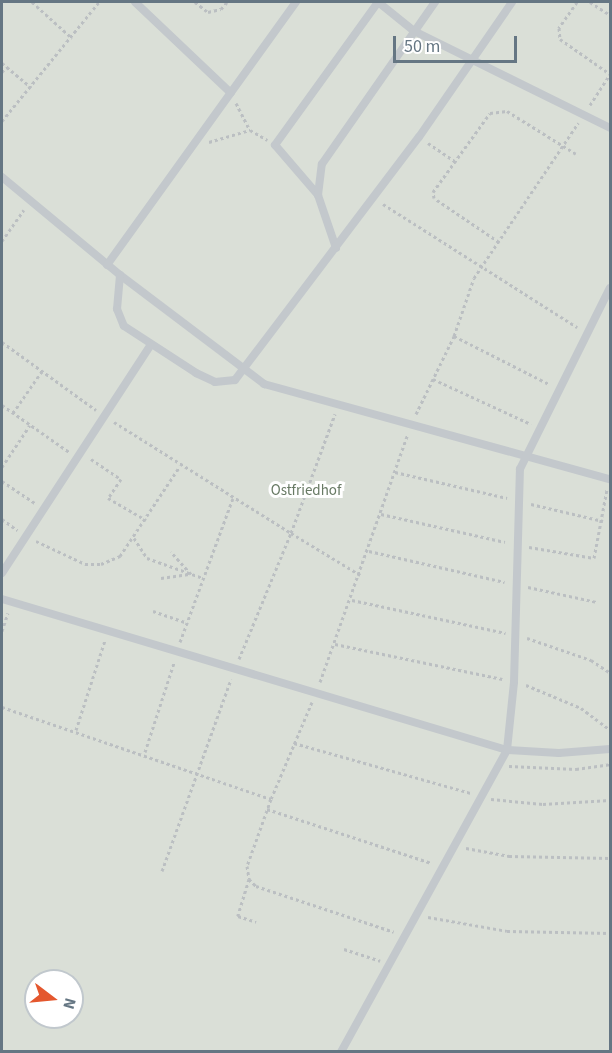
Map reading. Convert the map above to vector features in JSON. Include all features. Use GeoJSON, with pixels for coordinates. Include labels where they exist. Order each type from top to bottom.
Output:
{"type":"FeatureCollection","features":[{"type":"Feature","properties":{"kind":"lane"},"geometry":{"type":"LineString","coordinates":[[135,2],[231,93]]}},
{"type":"Feature","properties":{"kind":"lane"},"geometry":{"type":"LineString","coordinates":[[107,265],[296,2]]}},
{"type":"Feature","properties":{"kind":"lane"},"geometry":{"type":"LineString","coordinates":[[336,248],[318,195],[274,145],[378,2],[414,31],[610,128]]}},
{"type":"Feature","properties":{"kind":"lane"},"geometry":{"type":"LineString","coordinates":[[318,195],[322,164],[330,147],[435,2]]}},
{"type":"Feature","properties":{"kind":"lane"},"geometry":{"type":"LineString","coordinates":[[120,275],[117,309],[124,326],[150,346],[215,382],[235,380],[246,371],[419,137],[512,2]]}},
{"type":"Feature","properties":{"kind":"lane"},"geometry":{"type":"LineString","coordinates":[[2,177],[107,265],[264,384],[410,426],[610,479]]}},
{"type":"Feature","properties":{"kind":"lane"},"geometry":{"type":"LineString","coordinates":[[341,1052],[387,963],[507,750],[514,682],[520,469],[610,288]]}},
{"type":"Feature","properties":{"kind":"lane"},"geometry":{"type":"LineString","coordinates":[[2,573],[150,346]]}},
{"type":"Feature","properties":{"kind":"lane"},"geometry":{"type":"LineString","coordinates":[[2,599],[109,629],[315,695],[507,750],[559,753],[610,750]]}},
{"type":"Feature","properties":{"kind":"path"},"geometry":{"type":"LineString","coordinates":[[32,2],[72,38]]}},
{"type":"Feature","properties":{"kind":"path"},"geometry":{"type":"LineString","coordinates":[[2,121],[72,38],[99,2]]}},
{"type":"Feature","properties":{"kind":"path"},"geometry":{"type":"LineString","coordinates":[[195,2],[208,12],[221,9],[227,2]]}},
{"type":"Feature","properties":{"kind":"path"},"geometry":{"type":"LineString","coordinates":[[256,922],[238,916],[249,879],[247,866],[267,809],[352,600],[410,426],[454,336],[481,268],[610,74],[560,39],[559,28],[577,2]]}},
{"type":"Feature","properties":{"kind":"path"},"geometry":{"type":"LineString","coordinates":[[590,2],[610,15]]}},
{"type":"Feature","properties":{"kind":"path"},"geometry":{"type":"LineString","coordinates":[[2,63],[31,87]]}},
{"type":"Feature","properties":{"kind":"path"},"geometry":{"type":"LineString","coordinates":[[2,72],[6,67]]}},
{"type":"Feature","properties":{"kind":"path"},"geometry":{"type":"LineString","coordinates":[[231,93],[250,130],[274,145]]}},
{"type":"Feature","properties":{"kind":"path"},"geometry":{"type":"LineString","coordinates":[[499,242],[434,198],[455,161],[498,109],[576,154]]}},
{"type":"Feature","properties":{"kind":"path"},"geometry":{"type":"LineString","coordinates":[[191,150],[250,130]]}},
{"type":"Feature","properties":{"kind":"path"},"geometry":{"type":"LineString","coordinates":[[419,137],[455,161]]}},
{"type":"Feature","properties":{"kind":"path"},"geometry":{"type":"LineString","coordinates":[[374,198],[587,334]]}},
{"type":"Feature","properties":{"kind":"path"},"geometry":{"type":"LineString","coordinates":[[2,241],[31,201]]}},
{"type":"Feature","properties":{"kind":"path"},"geometry":{"type":"LineString","coordinates":[[454,336],[560,389]]}},
{"type":"Feature","properties":{"kind":"path"},"geometry":{"type":"LineString","coordinates":[[2,342],[105,416],[180,466],[360,575]]}},
{"type":"Feature","properties":{"kind":"path"},"geometry":{"type":"LineString","coordinates":[[13,412],[42,371]]}},
{"type":"Feature","properties":{"kind":"path"},"geometry":{"type":"LineString","coordinates":[[433,379],[541,429]]}},
{"type":"Feature","properties":{"kind":"path"},"geometry":{"type":"LineString","coordinates":[[162,871],[235,669],[291,533],[339,404]]}},
{"type":"Feature","properties":{"kind":"path"},"geometry":{"type":"LineString","coordinates":[[2,405],[30,425],[121,479],[108,498],[146,520]]}},
{"type":"Feature","properties":{"kind":"path"},"geometry":{"type":"LineString","coordinates":[[2,466],[30,425]]}},
{"type":"Feature","properties":{"kind":"path"},"geometry":{"type":"LineString","coordinates":[[2,519],[27,536],[85,564],[101,564],[120,556],[180,466]]}},
{"type":"Feature","properties":{"kind":"path"},"geometry":{"type":"LineString","coordinates":[[395,472],[603,521]]}},
{"type":"Feature","properties":{"kind":"path"},"geometry":{"type":"LineString","coordinates":[[2,481],[45,509]]}},
{"type":"Feature","properties":{"kind":"path"},"geometry":{"type":"LineString","coordinates":[[146,753],[177,650],[233,498]]}},
{"type":"Feature","properties":{"kind":"path"},"geometry":{"type":"LineString","coordinates":[[134,538],[147,558],[203,578]]}},
{"type":"Feature","properties":{"kind":"path"},"geometry":{"type":"LineString","coordinates":[[369,551],[597,602]]}},
{"type":"Feature","properties":{"kind":"path"},"geometry":{"type":"LineString","coordinates":[[171,552],[191,574]]}},
{"type":"Feature","properties":{"kind":"path"},"geometry":{"type":"LineString","coordinates":[[161,578],[191,574]]}},
{"type":"Feature","properties":{"kind":"path"},"geometry":{"type":"LineString","coordinates":[[352,600],[552,644],[610,673]]}},
{"type":"Feature","properties":{"kind":"path"},"geometry":{"type":"LineString","coordinates":[[2,632],[12,602]]}},
{"type":"Feature","properties":{"kind":"path"},"geometry":{"type":"LineString","coordinates":[[153,611],[187,623]]}},
{"type":"Feature","properties":{"kind":"path"},"geometry":{"type":"LineString","coordinates":[[76,730],[109,629]]}},
{"type":"Feature","properties":{"kind":"path"},"geometry":{"type":"LineString","coordinates":[[335,644],[514,682],[581,708],[610,730]]}},
{"type":"Feature","properties":{"kind":"path"},"geometry":{"type":"LineString","coordinates":[[2,707],[146,753],[271,799]]}},
{"type":"Feature","properties":{"kind":"path"},"geometry":{"type":"LineString","coordinates":[[294,743],[481,796],[543,804],[610,800]]}},
{"type":"Feature","properties":{"kind":"path"},"geometry":{"type":"LineString","coordinates":[[499,765],[555,769],[610,764]]}},
{"type":"Feature","properties":{"kind":"path"},"geometry":{"type":"LineString","coordinates":[[267,809],[442,867]]}},
{"type":"Feature","properties":{"kind":"path"},"geometry":{"type":"LineString","coordinates":[[455,845],[509,856],[610,858]]}},
{"type":"Feature","properties":{"kind":"path"},"geometry":{"type":"LineString","coordinates":[[249,879],[256,886],[403,934]]}},
{"type":"Feature","properties":{"kind":"path"},"geometry":{"type":"LineString","coordinates":[[415,913],[507,931],[610,933]]}},
{"type":"Feature","properties":{"kind":"path"},"geometry":{"type":"LineString","coordinates":[[344,949],[387,963]]}},
{"type":"Feature","properties":{"kind":"green space","name":"Ostfriedhof"},"geometry":{"type":"Polygon","coordinates":[[[2,2],[610,2],[610,1051],[2,1052],[2,2]]]}}]}
